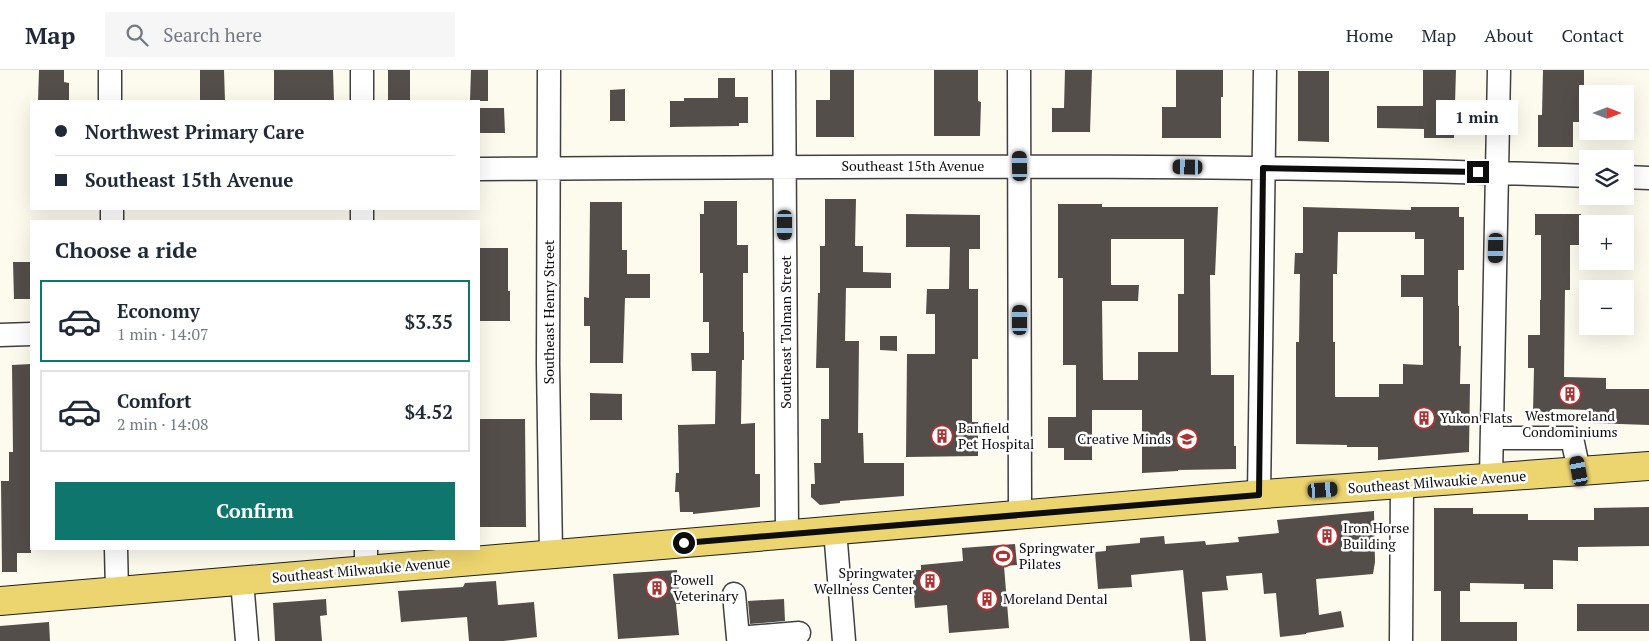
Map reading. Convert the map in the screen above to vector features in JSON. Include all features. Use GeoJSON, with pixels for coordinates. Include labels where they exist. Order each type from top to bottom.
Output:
{"type":"FeatureCollection","features":[{"type":"Feature","properties":{"kind":"main road","name":"Southeast Milwaukie Avenue"},"geometry":{"type":"LineString","coordinates":[[0,601],[242,581],[366,560],[551,554],[1020,514],[1649,466]]}},
{"type":"Feature","properties":{"kind":"street"},"geometry":{"type":"LineString","coordinates":[[110,70],[110,100]]}},
{"type":"Feature","properties":{"kind":"street"},"geometry":{"type":"LineString","coordinates":[[362,70],[362,100]]}},
{"type":"Feature","properties":{"kind":"street","name":"Southeast Henry Street"},"geometry":{"type":"LineString","coordinates":[[549,70],[548,364],[551,554]]}},
{"type":"Feature","properties":{"kind":"street","name":"Southeast Tolman Street"},"geometry":{"type":"LineString","coordinates":[[784,70],[787,534]]}},
{"type":"Feature","properties":{"kind":"street"},"geometry":{"type":"LineString","coordinates":[[1019,70],[1020,514]]}},
{"type":"Feature","properties":{"kind":"street"},"geometry":{"type":"LineString","coordinates":[[1259,495],[1265,70]]}},
{"type":"Feature","properties":{"kind":"street"},"geometry":{"type":"LineString","coordinates":[[1491,478],[1499,70]]}},
{"type":"Feature","properties":{"kind":"street","name":"Southeast 15th Avenue"},"geometry":{"type":"LineString","coordinates":[[480,169],[1020,166],[1497,172],[1579,176]]}},
{"type":"Feature","properties":{"kind":"street"},"geometry":{"type":"LineString","coordinates":[[1634,177],[1649,178]]}},
{"type":"Feature","properties":{"kind":"street"},"geometry":{"type":"LineString","coordinates":[[0,335],[30,334]]}},
{"type":"Feature","properties":{"kind":"street"},"geometry":{"type":"LineString","coordinates":[[1492,438],[1572,438],[1579,471]]}},
{"type":"Feature","properties":{"kind":"street"},"geometry":{"type":"LineString","coordinates":[[1400,641],[1402,484]]}},
{"type":"Feature","properties":{"kind":"street"},"geometry":{"type":"LineString","coordinates":[[835,530],[844,641]]}},
{"type":"Feature","properties":{"kind":"street"},"geometry":{"type":"LineString","coordinates":[[116,550],[117,591]]}},
{"type":"Feature","properties":{"kind":"street"},"geometry":{"type":"LineString","coordinates":[[242,581],[247,641]]}},
{"type":"Feature","properties":{"kind":"street"},"geometry":{"type":"LineString","coordinates":[[734,594],[738,638],[800,633]]}},
{"type":"Feature","properties":{"kind":"building"},"geometry":{"type":"Polygon","coordinates":[[[39,70],[64,70],[64,82],[69,83],[69,100],[38,100],[39,70]]]}},
{"type":"Feature","properties":{"kind":"building"},"geometry":{"type":"Polygon","coordinates":[[[200,70],[224,70],[225,100],[200,100],[200,70]]]}},
{"type":"Feature","properties":{"kind":"building"},"geometry":{"type":"Polygon","coordinates":[[[274,70],[333,70],[334,100],[274,100],[274,70]]]}},
{"type":"Feature","properties":{"kind":"building"},"geometry":{"type":"Polygon","coordinates":[[[388,70],[410,70],[410,100],[388,100],[388,70]]]}},
{"type":"Feature","properties":{"kind":"building"},"geometry":{"type":"Polygon","coordinates":[[[471,70],[488,70],[488,101],[470,100],[471,70]]]}},
{"type":"Feature","properties":{"kind":"building"},"geometry":{"type":"Polygon","coordinates":[[[830,70],[854,70],[854,137],[816,137],[816,100],[830,100],[830,70]]]}},
{"type":"Feature","properties":{"kind":"building"},"geometry":{"type":"Polygon","coordinates":[[[934,70],[978,70],[978,101],[981,102],[980,136],[934,136],[934,70]]]}},
{"type":"Feature","properties":{"kind":"building"},"geometry":{"type":"Polygon","coordinates":[[[1065,70],[1092,70],[1090,132],[1052,132],[1052,108],[1064,108],[1065,70]]]}},
{"type":"Feature","properties":{"kind":"building"},"geometry":{"type":"Polygon","coordinates":[[[1176,70],[1223,70],[1221,138],[1162,138],[1162,107],[1176,107],[1176,70]]]}},
{"type":"Feature","properties":{"kind":"building"},"geometry":{"type":"Polygon","coordinates":[[[1423,70],[1456,70],[1454,138],[1424,138],[1424,129],[1377,128],[1377,106],[1423,106],[1423,70]]]}},
{"type":"Feature","properties":{"kind":"building"},"geometry":{"type":"Polygon","coordinates":[[[1543,70],[1584,70],[1584,85],[1579,85],[1579,122],[1573,122],[1573,147],[1538,147],[1538,115],[1542,115],[1543,70]]]}},
{"type":"Feature","properties":{"kind":"building"},"geometry":{"type":"Polygon","coordinates":[[[1298,71],[1329,71],[1329,142],[1298,141],[1298,71]]]}},
{"type":"Feature","properties":{"kind":"building"},"geometry":{"type":"Polygon","coordinates":[[[718,78],[735,78],[735,97],[748,97],[748,123],[739,123],[739,126],[670,127],[670,101],[684,101],[684,98],[718,98],[718,78]]]}},
{"type":"Feature","properties":{"kind":"building"},"geometry":{"type":"Polygon","coordinates":[[[625,89],[625,121],[610,121],[610,90],[625,89]]]}},
{"type":"Feature","properties":{"kind":"building"},"geometry":{"type":"Polygon","coordinates":[[[480,108],[504,108],[505,133],[480,133],[480,108]]]}},
{"type":"Feature","properties":{"kind":"building"},"geometry":{"type":"Polygon","coordinates":[[[825,199],[856,199],[855,246],[863,246],[863,272],[891,273],[891,288],[846,288],[845,341],[859,341],[858,433],[863,433],[864,463],[904,463],[904,496],[840,501],[840,503],[820,505],[811,497],[811,484],[815,484],[814,463],[821,463],[821,419],[829,419],[829,368],[816,368],[818,293],[820,293],[820,246],[825,246],[825,199]]]}},
{"type":"Feature","properties":{"kind":"building"},"geometry":{"type":"Polygon","coordinates":[[[704,201],[737,201],[737,245],[748,245],[748,273],[743,273],[744,360],[742,360],[741,424],[755,423],[755,474],[760,474],[760,507],[693,514],[693,512],[680,512],[679,492],[675,492],[676,473],[679,473],[678,425],[715,424],[716,371],[692,371],[691,353],[709,353],[709,322],[703,322],[703,273],[700,273],[700,214],[704,214],[704,201]]]}},
{"type":"Feature","properties":{"kind":"building"},"geometry":{"type":"Polygon","coordinates":[[[590,202],[622,202],[622,250],[627,250],[627,274],[650,274],[650,298],[625,298],[623,363],[590,363],[590,326],[584,326],[584,297],[589,298],[590,202]]]}},
{"type":"Feature","properties":{"kind":"building"},"geometry":{"type":"Polygon","coordinates":[[[1058,204],[1102,204],[1102,207],[1218,207],[1215,275],[1210,275],[1211,375],[1234,375],[1234,446],[1236,446],[1236,469],[1142,473],[1142,410],[1092,410],[1092,460],[1064,460],[1064,448],[1048,448],[1048,417],[1076,417],[1076,365],[1063,365],[1063,278],[1058,278],[1058,204]],[[1111,239],[1111,285],[1139,285],[1138,301],[1102,301],[1103,380],[1138,380],[1138,352],[1178,352],[1178,294],[1184,294],[1184,239],[1111,239]]]}},
{"type":"Feature","properties":{"kind":"building"},"geometry":{"type":"Polygon","coordinates":[[[1303,207],[1411,210],[1411,207],[1459,207],[1459,217],[1464,217],[1464,270],[1458,270],[1459,346],[1461,346],[1460,384],[1470,384],[1469,452],[1378,460],[1378,447],[1296,444],[1296,342],[1299,342],[1300,274],[1294,274],[1295,253],[1303,253],[1303,207]],[[1338,232],[1337,274],[1333,274],[1335,397],[1379,397],[1379,384],[1403,384],[1403,364],[1423,365],[1423,297],[1401,297],[1401,275],[1424,275],[1424,239],[1415,239],[1415,232],[1338,232]]]}},
{"type":"Feature","properties":{"kind":"building"},"geometry":{"type":"Polygon","coordinates":[[[906,214],[980,215],[980,249],[969,249],[969,289],[978,289],[978,359],[972,359],[972,422],[978,422],[978,456],[906,457],[907,354],[935,354],[935,314],[926,314],[927,289],[949,289],[950,247],[906,247],[906,214]]]}},
{"type":"Feature","properties":{"kind":"building"},"geometry":{"type":"Polygon","coordinates":[[[1535,214],[1581,214],[1579,215],[1579,245],[1570,245],[1570,290],[1565,290],[1564,377],[1606,378],[1606,389],[1649,389],[1649,425],[1590,423],[1590,410],[1552,409],[1552,413],[1533,412],[1534,368],[1528,368],[1528,335],[1540,335],[1541,300],[1541,235],[1535,235],[1535,214]]]}},
{"type":"Feature","properties":{"kind":"building"},"geometry":{"type":"Polygon","coordinates":[[[480,248],[508,248],[510,321],[480,321],[480,248]]]}},
{"type":"Feature","properties":{"kind":"building"},"geometry":{"type":"Polygon","coordinates":[[[13,262],[30,262],[30,299],[14,299],[13,262]]]}},
{"type":"Feature","properties":{"kind":"building"},"geometry":{"type":"Polygon","coordinates":[[[880,336],[897,336],[897,351],[880,350],[880,336]]]}},
{"type":"Feature","properties":{"kind":"building"},"geometry":{"type":"Polygon","coordinates":[[[30,364],[31,553],[17,553],[17,572],[2,572],[1,481],[9,481],[9,452],[13,452],[12,365],[30,364]]]}},
{"type":"Feature","properties":{"kind":"building"},"geometry":{"type":"Polygon","coordinates":[[[590,393],[622,394],[622,420],[590,420],[590,393]]]}},
{"type":"Feature","properties":{"kind":"building"},"geometry":{"type":"Polygon","coordinates":[[[480,419],[525,419],[526,527],[480,527],[480,419]]]}},
{"type":"Feature","properties":{"kind":"building"},"geometry":{"type":"Polygon","coordinates":[[[1649,507],[1649,546],[1578,547],[1578,561],[1553,560],[1553,589],[1524,589],[1524,584],[1470,583],[1470,591],[1460,591],[1460,622],[1517,622],[1517,641],[1441,641],[1441,591],[1434,591],[1434,508],[1473,508],[1473,514],[1528,514],[1528,520],[1594,520],[1594,508],[1649,507]]]}},
{"type":"Feature","properties":{"kind":"building"},"geometry":{"type":"Polygon","coordinates":[[[1374,511],[1375,562],[1373,574],[1316,579],[1319,615],[1341,611],[1344,627],[1280,637],[1276,593],[1264,594],[1262,573],[1226,576],[1228,590],[1202,592],[1206,641],[1190,641],[1183,570],[1131,575],[1132,587],[1098,589],[1095,552],[1106,551],[1106,546],[1140,543],[1140,538],[1164,536],[1165,544],[1205,541],[1206,545],[1239,542],[1238,537],[1279,533],[1277,520],[1374,511]]]}},
{"type":"Feature","properties":{"kind":"building"},"geometry":{"type":"Polygon","coordinates":[[[1015,544],[1017,565],[1004,566],[1009,628],[949,633],[947,605],[915,608],[912,570],[921,570],[921,565],[963,561],[962,548],[1015,544]]]}},
{"type":"Feature","properties":{"kind":"building"},"geometry":{"type":"Polygon","coordinates":[[[677,570],[680,604],[676,604],[679,635],[618,639],[613,574],[677,570]]]}},
{"type":"Feature","properties":{"kind":"building"},"geometry":{"type":"Polygon","coordinates":[[[496,581],[498,605],[534,602],[537,637],[503,641],[469,641],[467,617],[401,622],[398,591],[463,587],[465,583],[496,581]]]}},
{"type":"Feature","properties":{"kind":"building"},"geometry":{"type":"Polygon","coordinates":[[[326,599],[327,615],[320,616],[322,641],[275,641],[273,603],[326,599]]]}},
{"type":"Feature","properties":{"kind":"building"},"geometry":{"type":"Polygon","coordinates":[[[784,599],[785,621],[750,624],[748,601],[784,599]]]}},
{"type":"Feature","properties":{"kind":"building"},"geometry":{"type":"Polygon","coordinates":[[[1577,604],[1649,604],[1649,631],[1577,631],[1577,604]]]}},
{"type":"Feature","properties":{"kind":"building"},"geometry":{"type":"Polygon","coordinates":[[[49,622],[50,641],[0,641],[0,626],[49,622]]]}},
{"type":"Feature","properties":{"kind":"place","name":"Westmoreland Condominiums"},"geometry":{"type":"Point","coordinates":[1570,394]}},
{"type":"Feature","properties":{"kind":"place","name":"Yukon Flats"},"geometry":{"type":"Point","coordinates":[1424,418]}},
{"type":"Feature","properties":{"kind":"place","name":"Banfield Pet Hospital"},"geometry":{"type":"Point","coordinates":[942,436]}},
{"type":"Feature","properties":{"kind":"place","name":"Creative Minds"},"geometry":{"type":"Point","coordinates":[1187,439]}},
{"type":"Feature","properties":{"kind":"place","name":"Iron Horse Building"},"geometry":{"type":"Point","coordinates":[1327,536]}},
{"type":"Feature","properties":{"kind":"place","name":"Springwater Pilates"},"geometry":{"type":"Point","coordinates":[1003,556]}},
{"type":"Feature","properties":{"kind":"place","name":"Springwater Wellness Center"},"geometry":{"type":"Point","coordinates":[930,581]}},
{"type":"Feature","properties":{"kind":"place","name":"Powell Veterinary"},"geometry":{"type":"Point","coordinates":[657,588]}},
{"type":"Feature","properties":{"kind":"place","name":"Moreland Dental"},"geometry":{"type":"Point","coordinates":[987,599]}},
{"type":"Feature","properties":{"kind":"route"},"geometry":{"type":"LineString","coordinates":[[684,543],[1259,495],[1263,168],[1478,172]]}}]}
